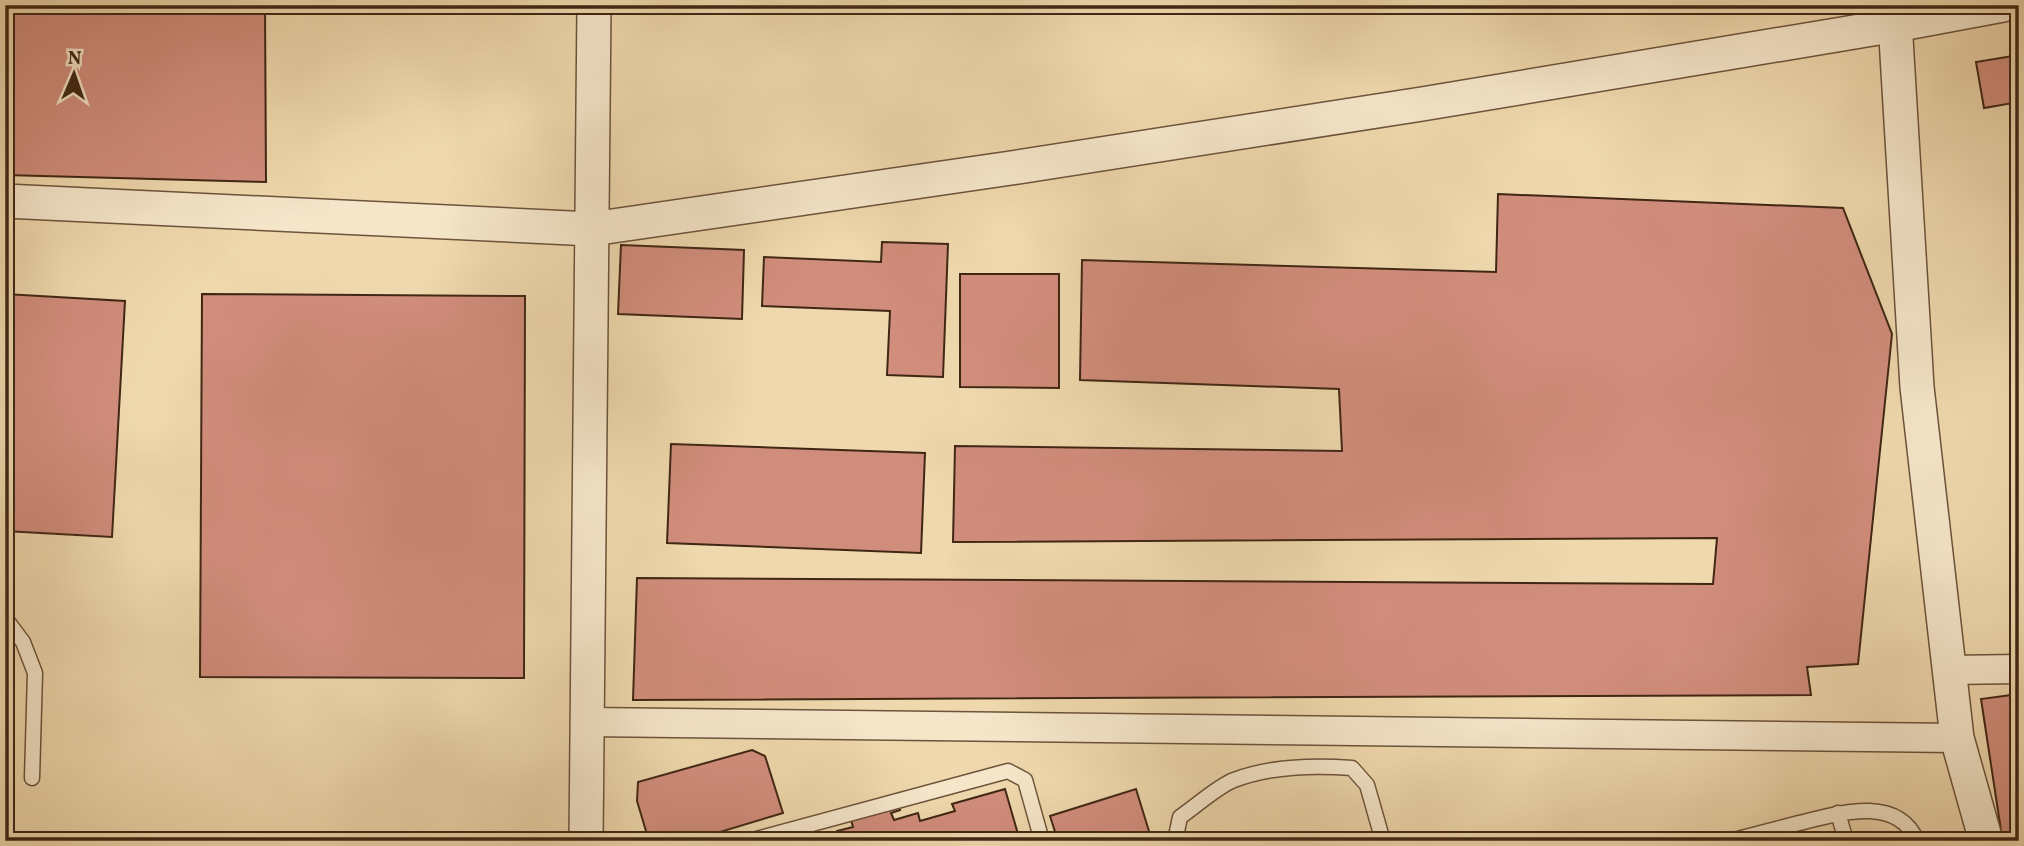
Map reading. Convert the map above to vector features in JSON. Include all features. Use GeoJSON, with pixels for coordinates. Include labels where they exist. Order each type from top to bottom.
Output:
{"type":"FeatureCollection","features":[{"type":"Feature","properties":{"kind":"street"},"geometry":{"type":"LineString","coordinates":[[586,841],[594,5]]}},
{"type":"Feature","properties":{"kind":"street"},"geometry":{"type":"LineString","coordinates":[[5,201],[592,229],[1367,113],[1895,15],[2003,5]]}},
{"type":"Feature","properties":{"kind":"street"},"geometry":{"type":"LineString","coordinates":[[1895,15],[1917,387],[1957,738],[1986,841]]}},
{"type":"Feature","properties":{"kind":"street"},"geometry":{"type":"LineString","coordinates":[[1949,670],[2019,669]]}},
{"type":"Feature","properties":{"kind":"street"},"geometry":{"type":"LineString","coordinates":[[588,722],[1957,738]]}},
{"type":"Feature","properties":{"kind":"lane"},"geometry":{"type":"LineString","coordinates":[[5,618],[23,642],[35,673],[32,778]]}},
{"type":"Feature","properties":{"kind":"lane"},"geometry":{"type":"LineString","coordinates":[[1175,841],[1180,817],[1232,781],[1278,769],[1328,766],[1352,768],[1367,785],[1383,841]]}},
{"type":"Feature","properties":{"kind":"lane"},"geometry":{"type":"LineString","coordinates":[[749,841],[1008,771],[1025,780],[1042,841]]}},
{"type":"Feature","properties":{"kind":"lane"},"geometry":{"type":"LineString","coordinates":[[1730,841],[1838,813],[1861,810],[1893,815],[1913,831],[1917,841]]}},
{"type":"Feature","properties":{"kind":"lane"},"geometry":{"type":"LineString","coordinates":[[1838,813],[1846,841]]}},
{"type":"Feature","properties":{"kind":"building"},"geometry":{"type":"Polygon","coordinates":[[[5,5],[265,5],[266,182],[5,175],[5,5]]]}},
{"type":"Feature","properties":{"kind":"building"},"geometry":{"type":"Polygon","coordinates":[[[2019,55],[2019,102],[1984,108],[1976,62],[2019,55]]]}},
{"type":"Feature","properties":{"kind":"building"},"geometry":{"type":"Polygon","coordinates":[[[1498,194],[1843,208],[1892,334],[1858,664],[1807,667],[1811,695],[633,700],[637,578],[1713,584],[1717,538],[953,542],[955,446],[1342,451],[1339,389],[1080,380],[1082,260],[1496,272],[1498,194]]]}},
{"type":"Feature","properties":{"kind":"building"},"geometry":{"type":"Polygon","coordinates":[[[882,242],[948,244],[943,377],[887,375],[890,311],[762,306],[764,257],[881,262],[882,242]]]}},
{"type":"Feature","properties":{"kind":"building"},"geometry":{"type":"Polygon","coordinates":[[[621,245],[744,250],[742,319],[618,314],[621,245]]]}},
{"type":"Feature","properties":{"kind":"building"},"geometry":{"type":"Polygon","coordinates":[[[960,274],[1059,274],[1059,388],[960,387],[960,274]]]}},
{"type":"Feature","properties":{"kind":"building"},"geometry":{"type":"Polygon","coordinates":[[[5,294],[125,301],[112,537],[5,531],[5,294]]]}},
{"type":"Feature","properties":{"kind":"building"},"geometry":{"type":"Polygon","coordinates":[[[202,294],[525,296],[524,678],[200,677],[202,294]]]}},
{"type":"Feature","properties":{"kind":"building"},"geometry":{"type":"Polygon","coordinates":[[[671,444],[925,453],[921,553],[667,543],[671,444]]]}},
{"type":"Feature","properties":{"kind":"building"},"geometry":{"type":"Polygon","coordinates":[[[2019,694],[2019,841],[2015,841],[2014,835],[2002,837],[1981,699],[2019,694]]]}},
{"type":"Feature","properties":{"kind":"building"},"geometry":{"type":"Polygon","coordinates":[[[752,750],[765,756],[783,813],[690,841],[649,841],[637,801],[638,782],[752,750]]]}},
{"type":"Feature","properties":{"kind":"building"},"geometry":{"type":"Polygon","coordinates":[[[1005,789],[1020,841],[839,841],[837,831],[853,827],[851,820],[899,806],[900,810],[891,813],[894,820],[918,813],[920,821],[955,811],[952,804],[1005,789]]]}},
{"type":"Feature","properties":{"kind":"building"},"geometry":{"type":"Polygon","coordinates":[[[1136,789],[1152,841],[1058,841],[1050,816],[1136,789]]]}},
{"type":"Feature","properties":{"kind":"building"},"geometry":{"type":"Polygon","coordinates":[[[818,832],[821,841],[789,841],[818,832]]]}},
{"type":"Feature","properties":{"kind":"building"},"geometry":{"type":"Polygon","coordinates":[[[1640,836],[1642,841],[1623,841],[1640,836]]]}}]}
